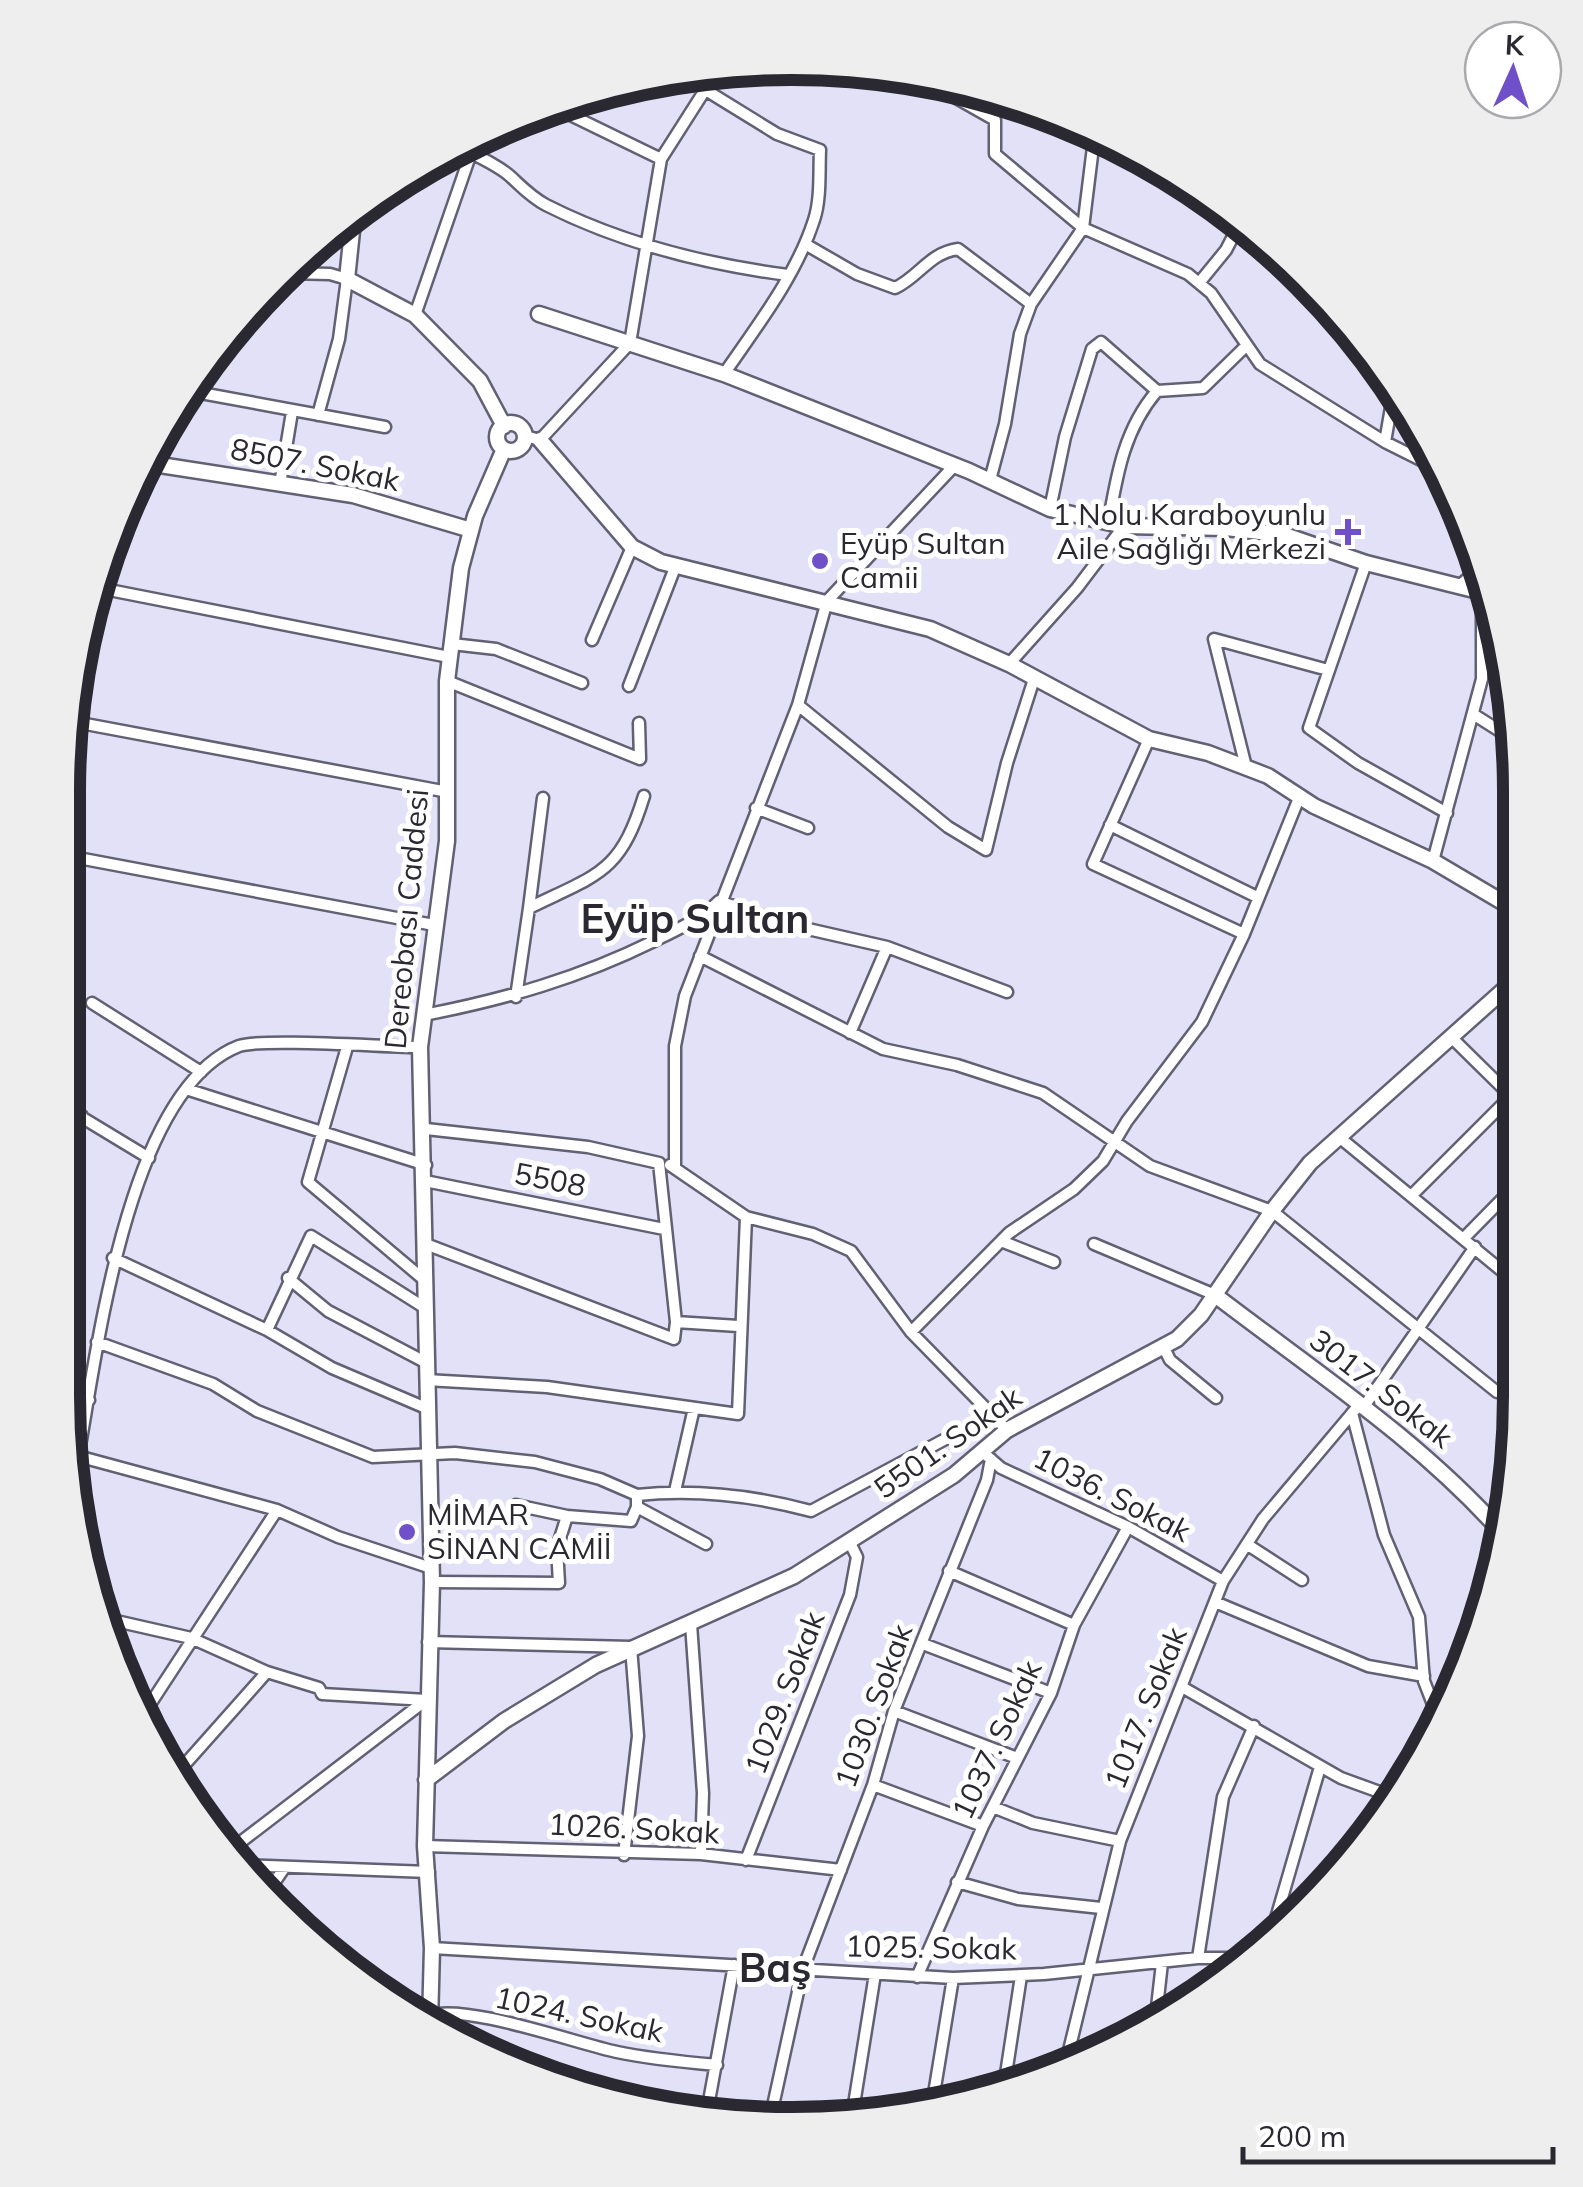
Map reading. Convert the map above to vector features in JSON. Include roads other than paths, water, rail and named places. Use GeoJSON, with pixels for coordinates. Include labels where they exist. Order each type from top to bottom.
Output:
{"type":"FeatureCollection","features":[{"type":"Feature","properties":{"kind":"street"},"geometry":{"type":"LineString","coordinates":[[504,426],[498,437],[504,448],[516,450],[630,343],[650,245],[661,158],[707,85]]}},
{"type":"Feature","properties":{"kind":"street"},"geometry":{"type":"LineString","coordinates":[[699,86],[777,134],[820,150],[816,216],[805,244],[724,374]]}},
{"type":"Feature","properties":{"kind":"street"},"geometry":{"type":"LineString","coordinates":[[962,101],[996,120],[995,154],[1083,228],[1188,274],[1211,293],[1260,364],[1421,460]]}},
{"type":"Feature","properties":{"kind":"street"},"geometry":{"type":"LineString","coordinates":[[568,117],[661,158]]}},
{"type":"Feature","properties":{"kind":"street"},"geometry":{"type":"LineString","coordinates":[[990,480],[1005,424],[1020,334],[1031,304],[1083,228],[1093,147]]}},
{"type":"Feature","properties":{"kind":"street"},"geometry":{"type":"LineString","coordinates":[[474,155],[549,206],[650,245],[710,265],[788,275]]}},
{"type":"Feature","properties":{"kind":"street"},"geometry":{"type":"LineString","coordinates":[[415,315],[470,157]]}},
{"type":"Feature","properties":{"kind":"street"},"geometry":{"type":"LineString","coordinates":[[318,415],[339,339],[352,232]]}},
{"type":"Feature","properties":{"kind":"street"},"geometry":{"type":"LineString","coordinates":[[1199,283],[1234,235]]}},
{"type":"Feature","properties":{"kind":"street"},"geometry":{"type":"LineString","coordinates":[[805,244],[857,274],[895,288],[924,263],[958,249],[1031,304]]}},
{"type":"Feature","properties":{"kind":"street"},"geometry":{"type":"LineString","coordinates":[[303,275],[347,279],[415,315],[480,381],[504,426]]}},
{"type":"Feature","properties":{"kind":"street"},"geometry":{"type":"LineString","coordinates":[[539,314],[724,374],[990,480],[1050,509],[1116,523],[1285,535],[1366,564],[1473,589]]}},
{"type":"Feature","properties":{"kind":"street"},"geometry":{"type":"LineString","coordinates":[[1050,509],[1065,438],[1092,350],[1101,342],[1156,391],[1203,388],[1245,347]]}},
{"type":"Feature","properties":{"kind":"street"},"geometry":{"type":"LineString","coordinates":[[1008,664],[1077,588],[1116,523],[1131,430],[1156,391]]}},
{"type":"Feature","properties":{"kind":"street"},"geometry":{"type":"LineString","coordinates":[[202,393],[384,427]]}},
{"type":"Feature","properties":{"kind":"street"},"geometry":{"type":"LineString","coordinates":[[1385,442],[1390,408]]}},
{"type":"Feature","properties":{"kind":"street"},"geometry":{"type":"LineString","coordinates":[[280,484],[292,412]]}},
{"type":"Feature","properties":{"kind":"street"},"geometry":{"type":"LineString","coordinates":[[504,426],[517,425],[532,438],[632,547],[676,565],[930,629],[1008,664],[1150,740],[1246,767],[1503,900]]}},
{"type":"Feature","properties":{"kind":"street","name":"Dereobası Caddesi"},"geometry":{"type":"LineString","coordinates":[[429,2008],[432,1948],[424,1846],[430,1574],[422,1306],[426,1129],[420,1047],[445,857],[450,651],[471,530],[504,448]]}},
{"type":"Feature","properties":{"kind":"street","name":"8507. Sokak"},"geometry":{"type":"LineString","coordinates":[[159,465],[353,495],[471,530]]}},
{"type":"Feature","properties":{"kind":"street"},"geometry":{"type":"LineString","coordinates":[[675,1166],[676,1035],[720,900],[798,705],[828,601],[954,466]]}},
{"type":"Feature","properties":{"kind":"street"},"geometry":{"type":"LineString","coordinates":[[592,640],[632,547]]}},
{"type":"Feature","properties":{"kind":"street"},"geometry":{"type":"LineString","coordinates":[[1366,564],[1309,728],[1358,762],[1447,813]]}},
{"type":"Feature","properties":{"kind":"street"},"geometry":{"type":"LineString","coordinates":[[628,686],[676,565]]}},
{"type":"Feature","properties":{"kind":"street"},"geometry":{"type":"LineString","coordinates":[[1459,586],[1469,577]]}},
{"type":"Feature","properties":{"kind":"street"},"geometry":{"type":"LineString","coordinates":[[110,590],[450,651],[496,649],[582,683]]}},
{"type":"Feature","properties":{"kind":"street"},"geometry":{"type":"LineString","coordinates":[[1433,861],[1482,679],[1483,626]]}},
{"type":"Feature","properties":{"kind":"street"},"geometry":{"type":"LineString","coordinates":[[1246,767],[1214,639],[1328,670]]}},
{"type":"Feature","properties":{"kind":"street"},"geometry":{"type":"LineString","coordinates":[[798,705],[948,827],[986,850],[1034,679]]}},
{"type":"Feature","properties":{"kind":"street"},"geometry":{"type":"LineString","coordinates":[[447,682],[640,759],[639,723]]}},
{"type":"Feature","properties":{"kind":"street"},"geometry":{"type":"LineString","coordinates":[[1473,714],[1500,731]]}},
{"type":"Feature","properties":{"kind":"street"},"geometry":{"type":"LineString","coordinates":[[84,724],[448,792]]}},
{"type":"Feature","properties":{"kind":"street"},"geometry":{"type":"LineString","coordinates":[[1150,740],[1092,864],[1244,934]]}},
{"type":"Feature","properties":{"kind":"street"},"geometry":{"type":"LineString","coordinates":[[529,908],[611,866],[623,852],[644,796]]}},
{"type":"Feature","properties":{"kind":"street"},"geometry":{"type":"LineString","coordinates":[[516,997],[542,798]]}},
{"type":"Feature","properties":{"kind":"street"},"geometry":{"type":"LineString","coordinates":[[911,1332],[1001,1242],[1074,1188],[1103,1161],[1202,1022],[1244,934],[1300,798]]}},
{"type":"Feature","properties":{"kind":"street"},"geometry":{"type":"LineString","coordinates":[[756,808],[808,828]]}},
{"type":"Feature","properties":{"kind":"street"},"geometry":{"type":"LineString","coordinates":[[1110,825],[1257,897]]}},
{"type":"Feature","properties":{"kind":"street"},"geometry":{"type":"LineString","coordinates":[[80,858],[434,925]]}},
{"type":"Feature","properties":{"kind":"street"},"geometry":{"type":"LineString","coordinates":[[720,900],[786,924],[887,947],[1007,992]]}},
{"type":"Feature","properties":{"kind":"street"},"geometry":{"type":"LineString","coordinates":[[424,1015],[516,997],[590,972],[702,918],[720,900]]}},
{"type":"Feature","properties":{"kind":"street"},"geometry":{"type":"LineString","coordinates":[[850,1033],[887,947]]}},
{"type":"Feature","properties":{"kind":"street"},"geometry":{"type":"LineString","coordinates":[[700,956],[884,1050],[957,1065],[1043,1093],[1114,1143],[1190,1184],[1272,1211],[1497,1392]]}},
{"type":"Feature","properties":{"kind":"street","name":"5501. Sokak"},"geometry":{"type":"LineString","coordinates":[[426,1780],[504,1721],[631,1647],[778,1584],[850,1543],[986,1455],[1007,1430],[1164,1348],[1188,1329],[1272,1211],[1339,1136],[1503,991]]}},
{"type":"Feature","properties":{"kind":"street"},"geometry":{"type":"LineString","coordinates":[[92,1003],[200,1072]]}},
{"type":"Feature","properties":{"kind":"street"},"geometry":{"type":"LineString","coordinates":[[1451,1037],[1503,1085]]}},
{"type":"Feature","properties":{"kind":"street"},"geometry":{"type":"LineString","coordinates":[[81,1428],[113,1258],[150,1158],[186,1089],[200,1072],[240,1046],[420,1047]]}},
{"type":"Feature","properties":{"kind":"street"},"geometry":{"type":"LineString","coordinates":[[347,1047],[308,1182],[422,1278]]}},
{"type":"Feature","properties":{"kind":"street","name":"5508"},"geometry":{"type":"LineString","coordinates":[[186,1089],[322,1133],[426,1173],[664,1229]]}},
{"type":"Feature","properties":{"kind":"street"},"geometry":{"type":"LineString","coordinates":[[1413,1194],[1503,1108]]}},
{"type":"Feature","properties":{"kind":"street"},"geometry":{"type":"LineString","coordinates":[[80,1120],[82,1116],[150,1158]]}},
{"type":"Feature","properties":{"kind":"street"},"geometry":{"type":"LineString","coordinates":[[426,1129],[588,1147],[675,1166],[746,1216],[813,1234],[851,1251],[911,1332],[1007,1430]]}},
{"type":"Feature","properties":{"kind":"street"},"geometry":{"type":"LineString","coordinates":[[1339,1136],[1503,1269]]}},
{"type":"Feature","properties":{"kind":"street"},"geometry":{"type":"LineString","coordinates":[[422,1243],[674,1339],[676,1322],[660,1163]]}},
{"type":"Feature","properties":{"kind":"street"},"geometry":{"type":"LineString","coordinates":[[1464,1238],[1503,1198]]}},
{"type":"Feature","properties":{"kind":"street"},"geometry":{"type":"LineString","coordinates":[[426,1380],[547,1387],[738,1414],[738,1326],[746,1216]]}},
{"type":"Feature","properties":{"kind":"street"},"geometry":{"type":"LineString","coordinates":[[266,1330],[311,1236],[422,1306]]}},
{"type":"Feature","properties":{"kind":"street"},"geometry":{"type":"LineString","coordinates":[[1001,1242],[1054,1262]]}},
{"type":"Feature","properties":{"kind":"street"},"geometry":{"type":"LineString","coordinates":[[1094,1244],[1216,1294]]}},
{"type":"Feature","properties":{"kind":"street","name":"1017. Sokak"},"geometry":{"type":"LineString","coordinates":[[1069,2051],[1120,1841],[1222,1581],[1298,1474],[1358,1409],[1475,1248]]}},
{"type":"Feature","properties":{"kind":"street"},"geometry":{"type":"LineString","coordinates":[[113,1258],[266,1330],[332,1368],[426,1408]]}},
{"type":"Feature","properties":{"kind":"street"},"geometry":{"type":"LineString","coordinates":[[288,1278],[328,1310],[425,1362]]}},
{"type":"Feature","properties":{"kind":"street","name":"3017. Sokak"},"geometry":{"type":"LineString","coordinates":[[1216,1294],[1462,1490],[1491,1521]]}},
{"type":"Feature","properties":{"kind":"street"},"geometry":{"type":"LineString","coordinates":[[676,1322],[738,1326]]}},
{"type":"Feature","properties":{"kind":"street"},"geometry":{"type":"LineString","coordinates":[[96,1342],[213,1384],[256,1410],[374,1457],[428,1454],[535,1462],[600,1479],[706,1544]]}},
{"type":"Feature","properties":{"kind":"street"},"geometry":{"type":"LineString","coordinates":[[1164,1348],[1170,1360],[1216,1398]]}},
{"type":"Feature","properties":{"kind":"street"},"geometry":{"type":"LineString","coordinates":[[80,1397],[89,1400]]}},
{"type":"Feature","properties":{"kind":"street"},"geometry":{"type":"LineString","coordinates":[[675,1491],[694,1408]]}},
{"type":"Feature","properties":{"kind":"street"},"geometry":{"type":"LineString","coordinates":[[1358,1409],[1384,1535],[1420,1617],[1424,1676],[1433,1703]]}},
{"type":"Feature","properties":{"kind":"street"},"geometry":{"type":"LineString","coordinates":[[637,1501],[675,1491],[781,1503],[812,1511],[994,1413]]}},
{"type":"Feature","properties":{"kind":"street","name":"1036. Sokak"},"geometry":{"type":"LineString","coordinates":[[986,1455],[1077,1506],[1128,1527],[1222,1581]]}},
{"type":"Feature","properties":{"kind":"street","name":"1030. Sokak"},"geometry":{"type":"LineString","coordinates":[[774,2106],[803,1969],[873,1785],[894,1711],[987,1480],[986,1455]]}},
{"type":"Feature","properties":{"kind":"street"},"geometry":{"type":"LineString","coordinates":[[84,1462],[277,1510],[430,1574],[559,1583],[557,1548],[567,1516]]}},
{"type":"Feature","properties":{"kind":"street"},"geometry":{"type":"LineString","coordinates":[[516,1505],[567,1516],[631,1521],[637,1501]]}},
{"type":"Feature","properties":{"kind":"street"},"geometry":{"type":"LineString","coordinates":[[150,1704],[277,1510]]}},
{"type":"Feature","properties":{"kind":"street","name":"1037. Sokak"},"geometry":{"type":"LineString","coordinates":[[917,1978],[957,1882],[1050,1693],[1074,1625],[1128,1527]]}},
{"type":"Feature","properties":{"kind":"street","name":"1029. Sokak"},"geometry":{"type":"LineString","coordinates":[[746,1860],[850,1595],[857,1557],[850,1543]]}},
{"type":"Feature","properties":{"kind":"street"},"geometry":{"type":"LineString","coordinates":[[1248,1544],[1302,1580]]}},
{"type":"Feature","properties":{"kind":"street"},"geometry":{"type":"LineString","coordinates":[[949,1571],[1074,1625]]}},
{"type":"Feature","properties":{"kind":"street"},"geometry":{"type":"LineString","coordinates":[[1215,1602],[1368,1666],[1424,1676]]}},
{"type":"Feature","properties":{"kind":"street"},"geometry":{"type":"LineString","coordinates":[[117,1621],[191,1638],[267,1672],[318,1688],[322,1694],[427,1700]]}},
{"type":"Feature","properties":{"kind":"street"},"geometry":{"type":"LineString","coordinates":[[691,1624],[704,1793],[701,1854]]}},
{"type":"Feature","properties":{"kind":"street"},"geometry":{"type":"LineString","coordinates":[[428,1642],[631,1647],[638,1736],[624,1855]]}},
{"type":"Feature","properties":{"kind":"street"},"geometry":{"type":"LineString","coordinates":[[922,1644],[1050,1693]]}},
{"type":"Feature","properties":{"kind":"street"},"geometry":{"type":"LineString","coordinates":[[183,1764],[267,1672]]}},
{"type":"Feature","properties":{"kind":"street"},"geometry":{"type":"LineString","coordinates":[[1182,1687],[1320,1766],[1382,1792]]}},
{"type":"Feature","properties":{"kind":"street"},"geometry":{"type":"LineString","coordinates":[[239,1843],[427,1700]]}},
{"type":"Feature","properties":{"kind":"street"},"geometry":{"type":"LineString","coordinates":[[894,1711],[1017,1758]]}},
{"type":"Feature","properties":{"kind":"street"},"geometry":{"type":"LineString","coordinates":[[1198,1958],[1223,1797],[1254,1726]]}},
{"type":"Feature","properties":{"kind":"street"},"geometry":{"type":"LineString","coordinates":[[1278,1915],[1318,1787],[1320,1766]]}},
{"type":"Feature","properties":{"kind":"street"},"geometry":{"type":"LineString","coordinates":[[873,1785],[984,1826]]}},
{"type":"Feature","properties":{"kind":"street"},"geometry":{"type":"LineString","coordinates":[[994,1807],[1033,1824],[1120,1841]]}},
{"type":"Feature","properties":{"kind":"street","name":"1026. Sokak"},"geometry":{"type":"LineString","coordinates":[[424,1846],[624,1855],[701,1854],[841,1870]]}},
{"type":"Feature","properties":{"kind":"street"},"geometry":{"type":"LineString","coordinates":[[257,1865],[429,1872]]}},
{"type":"Feature","properties":{"kind":"street"},"geometry":{"type":"LineString","coordinates":[[273,1883],[285,1867]]}},
{"type":"Feature","properties":{"kind":"street"},"geometry":{"type":"LineString","coordinates":[[957,1882],[1018,1899],[1101,1908]]}},
{"type":"Feature","properties":{"kind":"street","name":"1025. Sokak"},"geometry":{"type":"LineString","coordinates":[[432,1948],[917,1978],[1021,1976],[1198,1958],[1227,1959]]}},
{"type":"Feature","properties":{"kind":"street"},"geometry":{"type":"LineString","coordinates":[[1157,2006],[1162,1963]]}},
{"type":"Feature","properties":{"kind":"street"},"geometry":{"type":"LineString","coordinates":[[709,2102],[734,1965]]}},
{"type":"Feature","properties":{"kind":"street"},"geometry":{"type":"LineString","coordinates":[[854,2104],[875,1974]]}},
{"type":"Feature","properties":{"kind":"street"},"geometry":{"type":"LineString","coordinates":[[1006,2073],[1021,1976]]}},
{"type":"Feature","properties":{"kind":"street"},"geometry":{"type":"LineString","coordinates":[[934,2092],[954,1978]]}},
{"type":"Feature","properties":{"kind":"street","name":"1024. Sokak"},"geometry":{"type":"LineString","coordinates":[[451,2020],[500,2023],[617,2052],[716,2065]]}},
{"type":"Feature","properties":{"kind":"place","name":"1 Nolu Karaboyunlu Aile Sağlığı Merkezi"},"geometry":{"type":"Point","coordinates":[1348,532]}},
{"type":"Feature","properties":{"kind":"place","name":"Eyüp Sultan Camii"},"geometry":{"type":"Point","coordinates":[820,561]}},
{"type":"Feature","properties":{"kind":"place","name":"MİMAR SİNAN CAMİİ"},"geometry":{"type":"Point","coordinates":[407,1532]}},
{"type":"Feature","properties":{"kind":"district","name":"Eyüp Sultan"},"geometry":{"type":"Point","coordinates":[695,919]}},
{"type":"Feature","properties":{"kind":"district","name":"Baş"},"geometry":{"type":"Point","coordinates":[775,1968]}}]}
